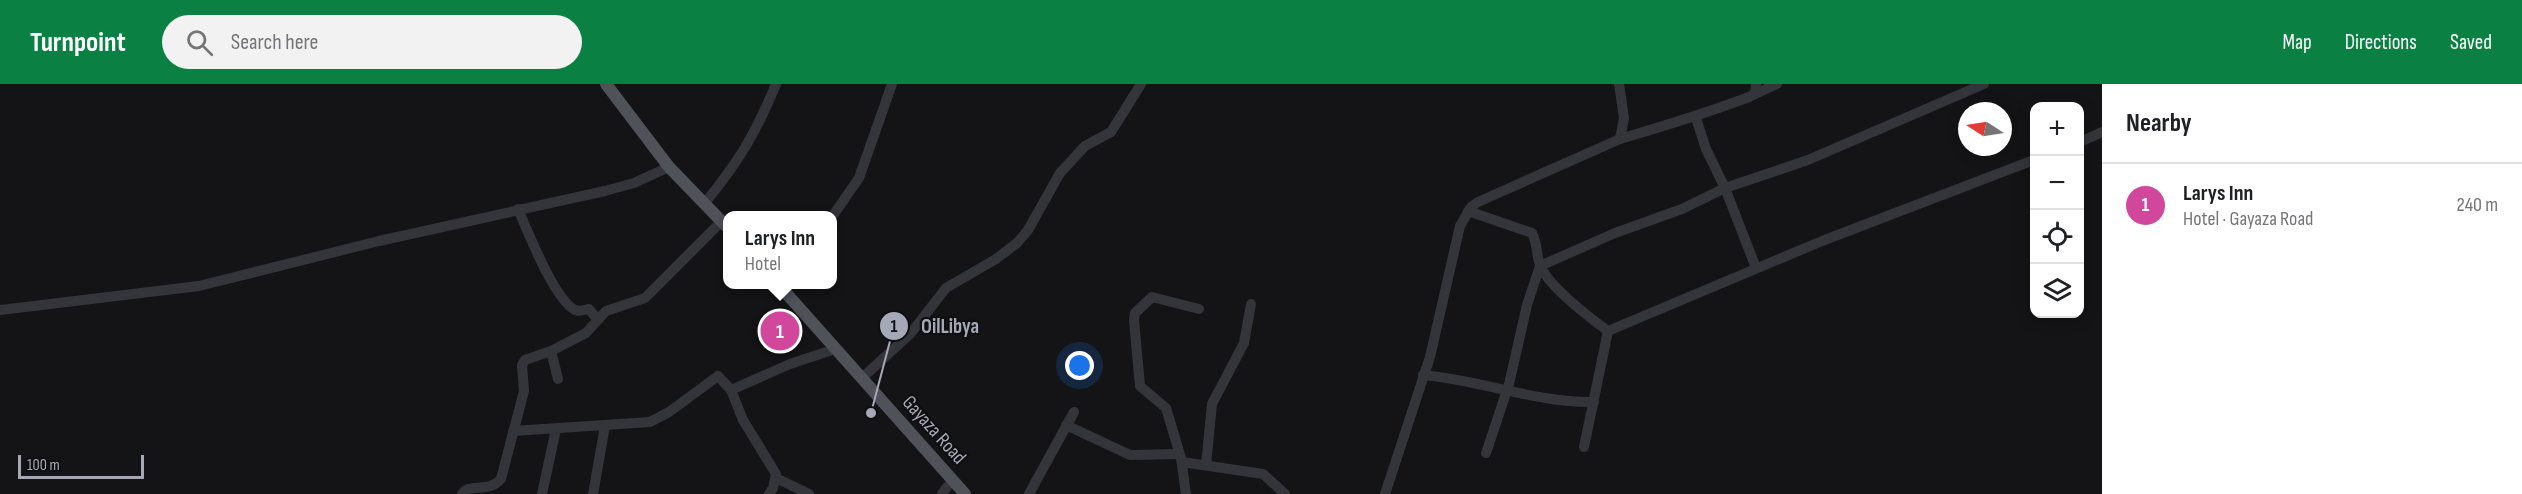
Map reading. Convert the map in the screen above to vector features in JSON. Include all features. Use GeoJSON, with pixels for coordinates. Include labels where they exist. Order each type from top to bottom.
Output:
{"type":"FeatureCollection","features":[{"type":"Feature","properties":{"kind":"main road"},"geometry":{"type":"LineString","coordinates":[[606,84],[669,167],[723,224]]}},
{"type":"Feature","properties":{"kind":"main road","name":"Gayaza Road"},"geometry":{"type":"LineString","coordinates":[[782,289],[965,494]]}},
{"type":"Feature","properties":{"kind":"street"},"geometry":{"type":"LineString","coordinates":[[704,204],[743,155],[757,130],[776,84]]}},
{"type":"Feature","properties":{"kind":"street"},"geometry":{"type":"LineString","coordinates":[[836,211],[859,178],[892,84]]}},
{"type":"Feature","properties":{"kind":"street"},"geometry":{"type":"LineString","coordinates":[[862,378],[911,333],[946,288],[996,259],[1017,243],[1028,230],[1060,173],[1085,146],[1110,132],[1141,84]]}},
{"type":"Feature","properties":{"kind":"street"},"geometry":{"type":"LineString","coordinates":[[1619,84],[1624,118],[1620,139]]}},
{"type":"Feature","properties":{"kind":"street"},"geometry":{"type":"LineString","coordinates":[[1385,494],[1438,323],[1460,226],[1468,212],[1478,202],[1620,139],[1673,122],[1696,118],[1756,89],[1776,84]]}},
{"type":"Feature","properties":{"kind":"street"},"geometry":{"type":"LineString","coordinates":[[1540,266],[1615,233],[1682,209],[1725,188],[1808,160],[1984,84]]}},
{"type":"Feature","properties":{"kind":"street"},"geometry":{"type":"LineString","coordinates":[[1696,118],[1706,149],[1725,188],[1756,268]]}},
{"type":"Feature","properties":{"kind":"street"},"geometry":{"type":"LineString","coordinates":[[2084,140],[2102,132]]}},
{"type":"Feature","properties":{"kind":"street"},"geometry":{"type":"LineString","coordinates":[[1608,331],[1756,268],[2030,162]]}},
{"type":"Feature","properties":{"kind":"street"},"geometry":{"type":"LineString","coordinates":[[0,310],[199,286],[518,209],[605,191],[634,183],[669,167]]}},
{"type":"Feature","properties":{"kind":"street"},"geometry":{"type":"LineString","coordinates":[[518,209],[551,282],[573,308],[581,311],[589,309],[598,320]]}},
{"type":"Feature","properties":{"kind":"street"},"geometry":{"type":"LineString","coordinates":[[1468,212],[1532,234],[1538,244],[1540,266],[1527,305],[1506,391],[1486,453]]}},
{"type":"Feature","properties":{"kind":"street"},"geometry":{"type":"LineString","coordinates":[[462,494],[465,489],[484,489],[497,484],[504,472],[524,391],[523,362],[586,333],[606,311],[645,298],[723,226]]}},
{"type":"Feature","properties":{"kind":"street"},"geometry":{"type":"LineString","coordinates":[[1540,266],[1574,306],[1608,331]]}},
{"type":"Feature","properties":{"kind":"street"},"geometry":{"type":"LineString","coordinates":[[1186,494],[1180,458],[1166,408],[1163,403],[1142,390],[1140,386],[1134,320],[1140,308],[1152,297],[1199,309]]}},
{"type":"Feature","properties":{"kind":"street"},"geometry":{"type":"LineString","coordinates":[[1206,465],[1212,404],[1244,343],[1251,304]]}},
{"type":"Feature","properties":{"kind":"street"},"geometry":{"type":"LineString","coordinates":[[1584,447],[1608,331]]}},
{"type":"Feature","properties":{"kind":"street"},"geometry":{"type":"LineString","coordinates":[[731,390],[790,364],[835,349]]}},
{"type":"Feature","properties":{"kind":"street"},"geometry":{"type":"LineString","coordinates":[[551,351],[558,379]]}},
{"type":"Feature","properties":{"kind":"street"},"geometry":{"type":"LineString","coordinates":[[1423,375],[1446,377],[1567,402],[1594,402]]}},
{"type":"Feature","properties":{"kind":"street"},"geometry":{"type":"LineString","coordinates":[[513,431],[650,422],[669,412],[716,376],[724,381],[731,390],[743,420],[776,478],[809,494]]}},
{"type":"Feature","properties":{"kind":"street"},"geometry":{"type":"LineString","coordinates":[[1029,494],[1074,412]]}},
{"type":"Feature","properties":{"kind":"street"},"geometry":{"type":"LineString","coordinates":[[1066,425],[1130,455],[1180,458],[1206,465],[1263,474],[1285,494]]}},
{"type":"Feature","properties":{"kind":"street"},"geometry":{"type":"LineString","coordinates":[[593,494],[605,426]]}},
{"type":"Feature","properties":{"kind":"street"},"geometry":{"type":"LineString","coordinates":[[542,494],[556,429]]}},
{"type":"Feature","properties":{"kind":"street"},"geometry":{"type":"LineString","coordinates":[[769,494],[776,478]]}},
{"type":"Feature","properties":{"kind":"place","name":"Larys Inn"},"geometry":{"type":"Point","coordinates":[780,331]}},
{"type":"Feature","properties":{"kind":"place","name":"OilLibya"},"geometry":{"type":"Point","coordinates":[871,413]}}]}
